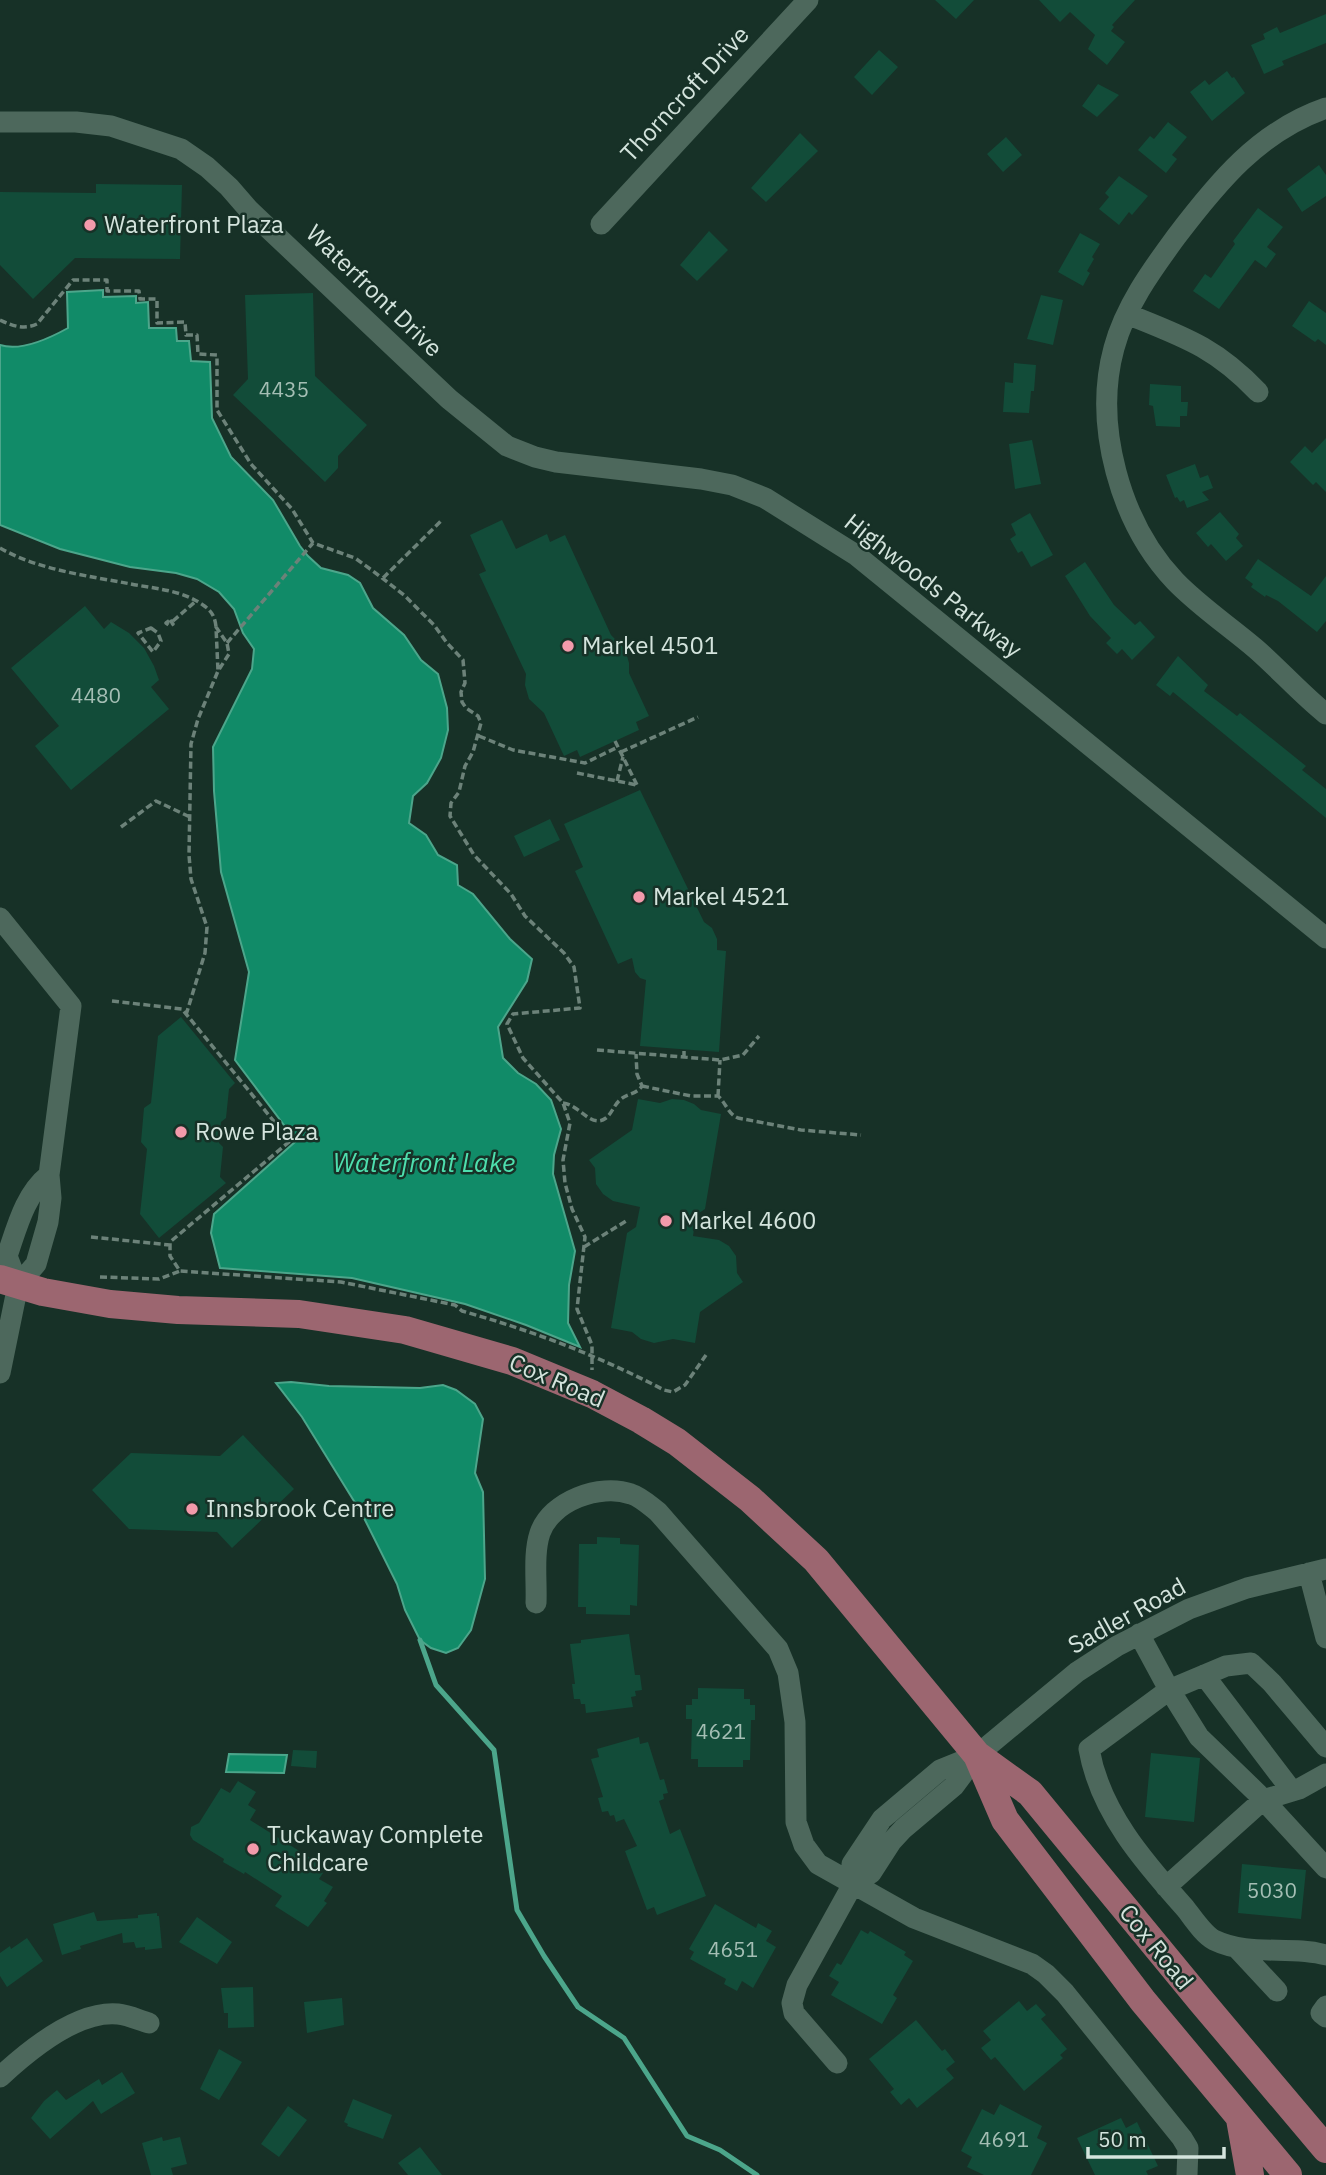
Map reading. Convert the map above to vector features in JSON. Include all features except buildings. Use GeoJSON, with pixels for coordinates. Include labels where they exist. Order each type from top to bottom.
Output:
{"type":"FeatureCollection","features":[{"type":"Feature","properties":{"kind":"main road","name":"Cox Road"},"geometry":{"type":"LineString","coordinates":[[9,1282],[110,1304],[178,1310],[299,1314],[405,1330],[499,1356],[592,1394],[677,1442],[731,1483],[800,1542],[856,1605],[977,1755],[1030,1793],[1326,2149]]}},
{"type":"Feature","properties":{"kind":"main road","name":"Cox Road"},"geometry":{"type":"LineString","coordinates":[[977,1755],[1004,1820],[1143,2001],[1288,2175]]}},
{"type":"Feature","properties":{"kind":"main road"},"geometry":{"type":"LineString","coordinates":[[1293,2110],[1326,2119]]}},
{"type":"Feature","properties":{"kind":"main road"},"geometry":{"type":"LineString","coordinates":[[1239,2116],[1250,2175]]}},
{"type":"Feature","properties":{"kind":"street","name":"Thorncroft Drive"},"geometry":{"type":"LineString","coordinates":[[601,224],[808,0]]}},
{"type":"Feature","properties":{"kind":"street"},"geometry":{"type":"LineString","coordinates":[[1326,108],[1289,124],[1234,166],[1147,276],[1127,314],[1114,347],[1108,380],[1109,441],[1120,488],[1130,514],[1155,556],[1174,580],[1256,649],[1303,696],[1326,714]]}},
{"type":"Feature","properties":{"kind":"street","name":"Waterfront Drive"},"geometry":{"type":"LineString","coordinates":[[0,122],[76,122],[111,126],[181,149],[229,187],[449,399]]}},
{"type":"Feature","properties":{"kind":"street"},"geometry":{"type":"LineString","coordinates":[[1127,314],[1211,350],[1258,392]]}},
{"type":"Feature","properties":{"kind":"street","name":"Highwoods Parkway"},"geometry":{"type":"LineString","coordinates":[[449,399],[507,446],[534,457],[732,485],[765,498],[804,521],[856,555],[1326,938]]}},
{"type":"Feature","properties":{"kind":"street"},"geometry":{"type":"LineString","coordinates":[[0,919],[71,1006],[49,1175],[51,1198],[48,1222],[36,1264],[9,1282]]}},
{"type":"Feature","properties":{"kind":"street"},"geometry":{"type":"LineString","coordinates":[[0,1373],[9,1282],[6,1256],[27,1203],[37,1185],[49,1175]]}},
{"type":"Feature","properties":{"kind":"street"},"geometry":{"type":"LineString","coordinates":[[536,1603],[537,1545],[547,1520],[557,1508],[600,1492],[620,1492],[634,1495],[658,1512],[778,1649],[788,1673],[796,1722],[796,1822],[804,1845],[818,1864],[914,1918],[1015,1956],[1046,1974],[1065,1993],[1182,2138],[1188,2148],[1187,2175]]}},
{"type":"Feature","properties":{"kind":"street"},"geometry":{"type":"LineString","coordinates":[[1317,1571],[1326,1638]]}},
{"type":"Feature","properties":{"kind":"street","name":"Sadler Road"},"geometry":{"type":"LineString","coordinates":[[837,2063],[794,2013],[792,2003],[803,1974],[853,1884],[852,1864],[882,1819],[940,1770],[977,1755],[1077,1672],[1139,1634],[1189,1609],[1247,1588],[1317,1571]]}},
{"type":"Feature","properties":{"kind":"street"},"geometry":{"type":"LineString","coordinates":[[1139,1634],[1169,1690],[1199,1737],[1326,1868]]}},
{"type":"Feature","properties":{"kind":"street"},"geometry":{"type":"LineString","coordinates":[[1326,1747],[1251,1662],[1226,1666],[1169,1690],[1089,1749],[1092,1768],[1112,1815],[1166,1888],[1212,1938],[1237,1948],[1326,1955]]}},
{"type":"Feature","properties":{"kind":"street"},"geometry":{"type":"LineString","coordinates":[[1204,1675],[1292,1791]]}},
{"type":"Feature","properties":{"kind":"street"},"geometry":{"type":"LineString","coordinates":[[1166,1888],[1263,1800],[1292,1791],[1326,1774]]}},
{"type":"Feature","properties":{"kind":"street"},"geometry":{"type":"LineString","coordinates":[[1237,1948],[1277,1991]]}},
{"type":"Feature","properties":{"kind":"street"},"geometry":{"type":"LineString","coordinates":[[1326,2006],[1321,2013],[1326,2017]]}},
{"type":"Feature","properties":{"kind":"street"},"geometry":{"type":"LineString","coordinates":[[0,2077],[51,2036],[79,2023],[103,2015],[118,2014],[149,2023]]}},
{"type":"Feature","properties":{"kind":"path"},"geometry":{"type":"LineString","coordinates":[[0,320],[13,326],[29,327],[37,324],[73,280],[107,279],[107,291],[139,291],[140,299],[157,299],[157,323],[185,322],[186,335],[197,335],[198,354],[217,355],[217,410],[251,464],[292,509],[313,543],[355,558],[383,578],[434,625],[463,660],[465,683],[461,692],[462,702],[478,716],[481,723],[479,736],[465,766],[459,792],[450,803],[450,816],[474,855],[510,894],[525,916],[564,953],[574,967],[580,1008],[513,1014],[506,1024],[523,1058],[563,1103],[570,1123],[564,1160],[565,1183],[572,1209],[585,1237],[577,1309],[592,1345],[592,1394]]}},
{"type":"Feature","properties":{"kind":"path"},"geometry":{"type":"LineString","coordinates":[[383,578],[441,521]]}},
{"type":"Feature","properties":{"kind":"path"},"geometry":{"type":"LineString","coordinates":[[227,643],[313,543]]}},
{"type":"Feature","properties":{"kind":"path"},"geometry":{"type":"LineString","coordinates":[[0,548],[44,565],[131,584],[160,587],[196,601],[214,616],[218,671]]}},
{"type":"Feature","properties":{"kind":"path"},"geometry":{"type":"LineString","coordinates":[[158,633],[167,625],[172,626],[173,621],[196,601]]}},
{"type":"Feature","properties":{"kind":"path"},"geometry":{"type":"LineString","coordinates":[[186,1015],[205,953],[207,927],[191,878],[191,744],[198,719],[218,671],[229,654],[227,643],[216,627]]}},
{"type":"Feature","properties":{"kind":"path"},"geometry":{"type":"LineString","coordinates":[[151,628],[158,633],[160,646],[153,652],[138,634],[151,628]]}},
{"type":"Feature","properties":{"kind":"path"},"geometry":{"type":"LineString","coordinates":[[622,755],[698,717]]}},
{"type":"Feature","properties":{"kind":"path"},"geometry":{"type":"LineString","coordinates":[[479,736],[513,750],[585,763],[618,747]]}},
{"type":"Feature","properties":{"kind":"path"},"geometry":{"type":"LineString","coordinates":[[577,773],[637,785],[615,741]]}},
{"type":"Feature","properties":{"kind":"path"},"geometry":{"type":"LineString","coordinates":[[617,781],[622,755]]}},
{"type":"Feature","properties":{"kind":"path"},"geometry":{"type":"LineString","coordinates":[[121,827],[156,801],[190,817]]}},
{"type":"Feature","properties":{"kind":"path"},"geometry":{"type":"LineString","coordinates":[[112,1001],[182,1009],[290,1141],[170,1242],[170,1256],[180,1271]]}},
{"type":"Feature","properties":{"kind":"path"},"geometry":{"type":"LineString","coordinates":[[597,1050],[720,1060],[743,1055],[760,1036]]}},
{"type":"Feature","properties":{"kind":"path"},"geometry":{"type":"LineString","coordinates":[[684,1050],[684,1058]]}},
{"type":"Feature","properties":{"kind":"path"},"geometry":{"type":"LineString","coordinates":[[636,1054],[637,1074],[642,1086]]}},
{"type":"Feature","properties":{"kind":"path"},"geometry":{"type":"LineString","coordinates":[[718,1096],[720,1060]]}},
{"type":"Feature","properties":{"kind":"path"},"geometry":{"type":"LineString","coordinates":[[563,1103],[576,1106],[592,1121],[597,1122],[605,1119],[620,1099],[635,1094],[642,1086]]}},
{"type":"Feature","properties":{"kind":"path"},"geometry":{"type":"LineString","coordinates":[[642,1086],[691,1096],[718,1096],[727,1104],[732,1116],[738,1118],[801,1130],[861,1135]]}},
{"type":"Feature","properties":{"kind":"path"},"geometry":{"type":"LineString","coordinates":[[583,1247],[626,1221]]}},
{"type":"Feature","properties":{"kind":"path"},"geometry":{"type":"LineString","coordinates":[[91,1237],[170,1245]]}},
{"type":"Feature","properties":{"kind":"path"},"geometry":{"type":"LineString","coordinates":[[89,1276],[159,1279],[180,1271],[364,1285],[455,1306],[462,1311],[528,1330],[592,1355],[673,1392],[685,1385],[706,1355]]}},
{"type":"Feature","properties":{"kind":"water","name":"Waterfront Lake"},"geometry":{"type":"Polygon","coordinates":[[[103,290],[103,297],[136,296],[136,303],[148,302],[149,328],[176,328],[177,341],[189,341],[191,361],[210,362],[212,418],[231,457],[273,500],[308,556],[321,568],[348,575],[360,583],[373,608],[404,635],[421,660],[438,674],[447,708],[448,730],[441,758],[427,783],[413,796],[409,823],[426,835],[438,855],[457,865],[458,885],[473,894],[510,939],[532,959],[527,981],[498,1027],[503,1058],[518,1073],[536,1084],[551,1100],[561,1129],[554,1155],[553,1174],[575,1251],[569,1285],[568,1323],[580,1347],[465,1304],[352,1278],[220,1268],[211,1233],[214,1214],[296,1141],[235,1060],[249,972],[221,872],[213,747],[252,669],[254,649],[243,633],[234,609],[219,592],[197,579],[176,573],[130,567],[60,549],[0,525],[0,345],[17,347],[61,332],[68,328],[67,292],[103,290]]]}},
{"type":"Feature","properties":{"kind":"water"},"geometry":{"type":"Polygon","coordinates":[[[276,1383],[329,1386],[420,1388],[443,1385],[456,1390],[475,1404],[483,1419],[475,1473],[483,1492],[485,1579],[471,1630],[458,1648],[446,1653],[431,1648],[420,1640],[405,1610],[397,1584],[362,1514],[302,1417],[276,1383]]]}},
{"type":"Feature","properties":{"kind":"water"},"geometry":{"type":"Polygon","coordinates":[[[229,1754],[287,1755],[284,1773],[226,1772],[229,1754]]]}},
{"type":"Feature","properties":{"kind":"waterway"},"geometry":{"type":"LineString","coordinates":[[420,1640],[436,1685],[494,1750],[517,1910],[544,1956],[578,2007],[624,2038],[687,2136],[720,2150],[757,2175]]}},
{"type":"Feature","properties":{"kind":"place","name":"Waterfront Plaza"},"geometry":{"type":"Point","coordinates":[90,225]}},
{"type":"Feature","properties":{"kind":"place","name":"Markel 4501"},"geometry":{"type":"Point","coordinates":[568,646]}},
{"type":"Feature","properties":{"kind":"place","name":"Markel 4521"},"geometry":{"type":"Point","coordinates":[639,897]}},
{"type":"Feature","properties":{"kind":"place","name":"Rowe Plaza"},"geometry":{"type":"Point","coordinates":[181,1132]}},
{"type":"Feature","properties":{"kind":"place","name":"Markel 4600"},"geometry":{"type":"Point","coordinates":[666,1221]}},
{"type":"Feature","properties":{"kind":"place","name":"Innsbrook Centre"},"geometry":{"type":"Point","coordinates":[192,1509]}},
{"type":"Feature","properties":{"kind":"place","name":"Tuckaway Complete Childcare"},"geometry":{"type":"Point","coordinates":[253,1849]}}]}
